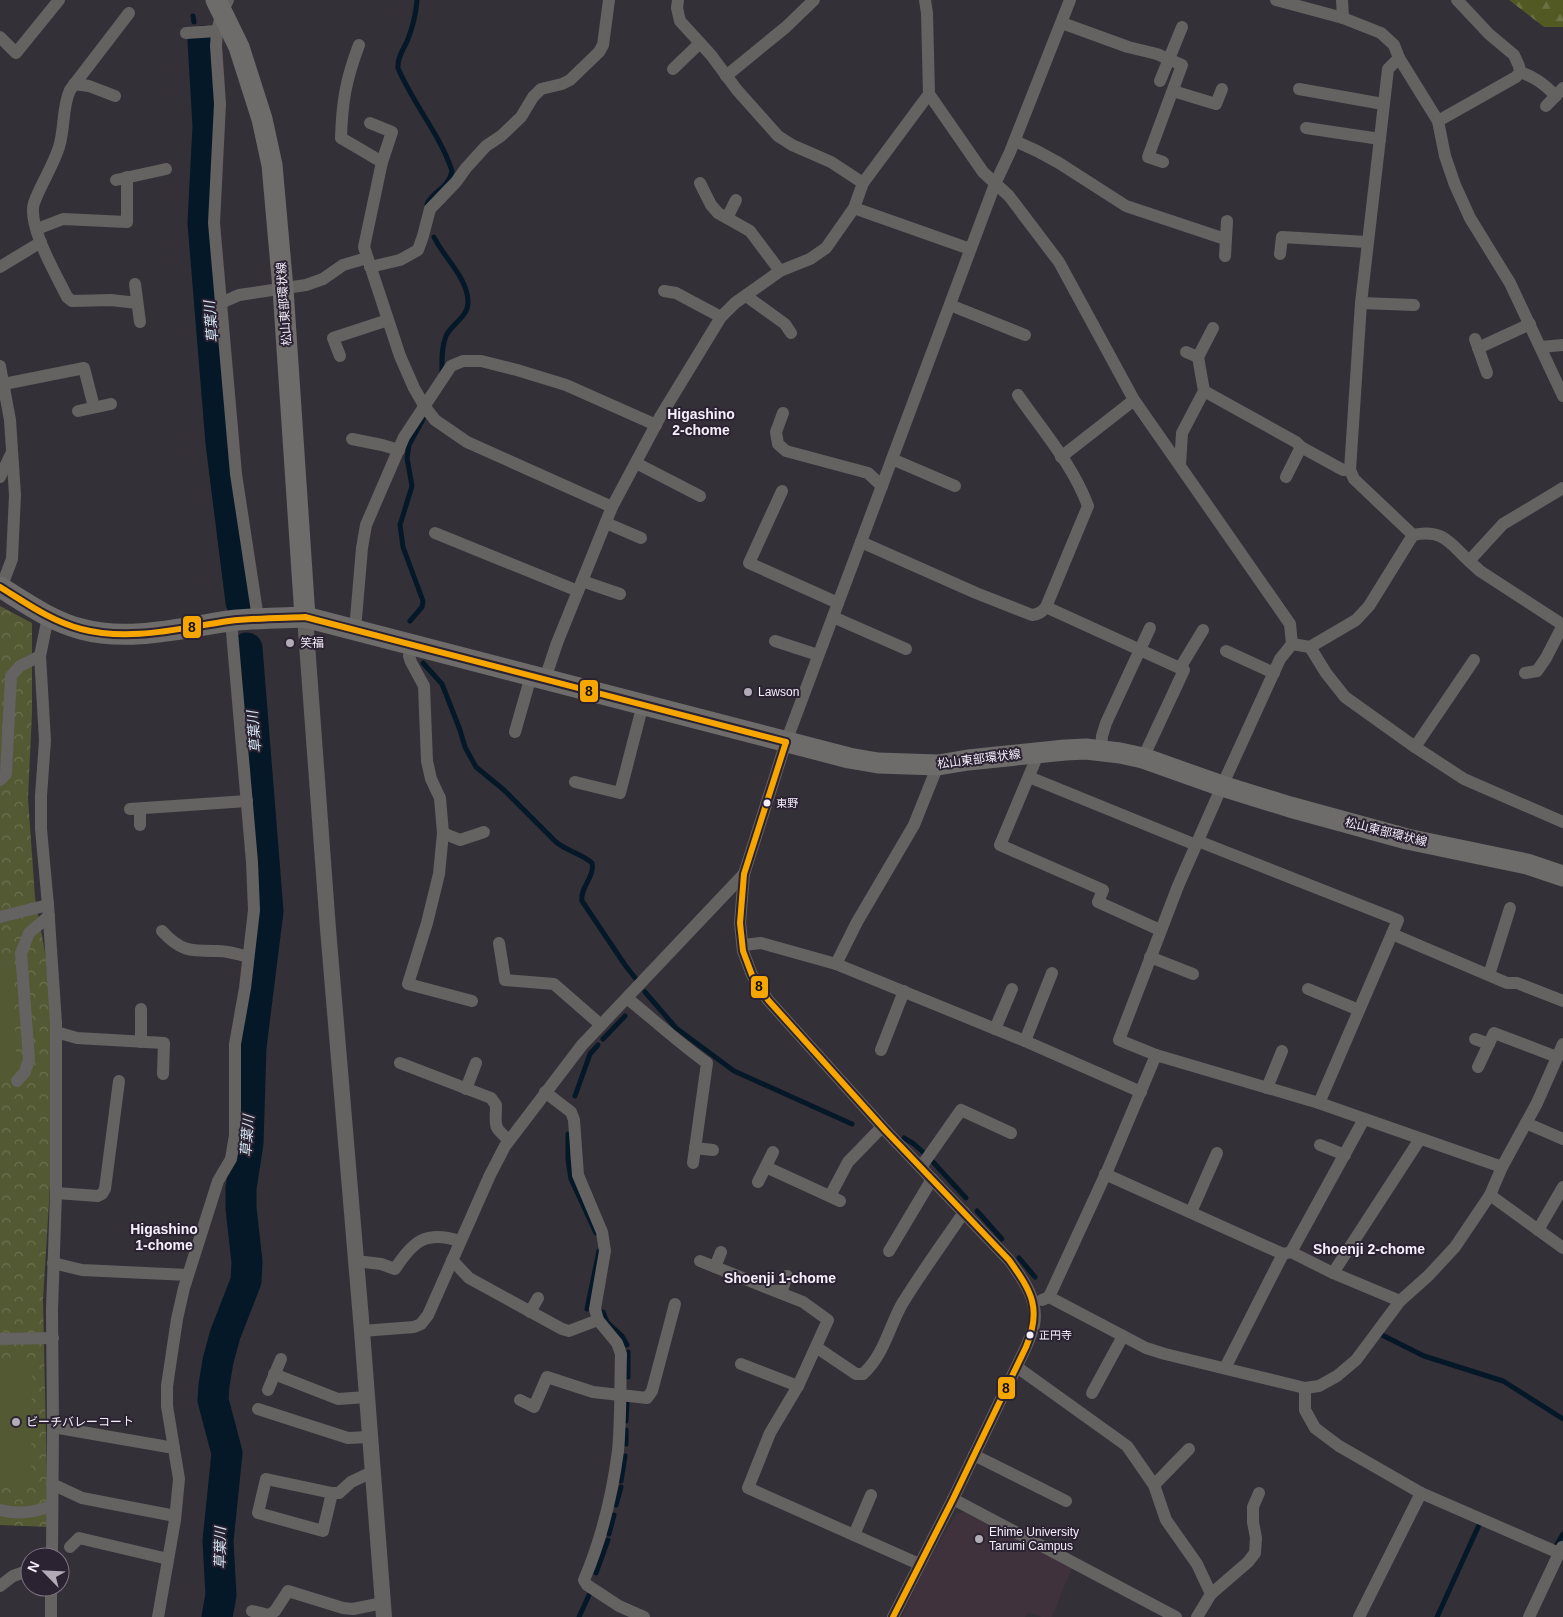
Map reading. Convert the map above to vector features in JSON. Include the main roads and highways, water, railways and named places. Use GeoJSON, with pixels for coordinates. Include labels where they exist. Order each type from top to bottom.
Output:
{"type":"FeatureCollection","features":[{"type":"Feature","properties":{"kind":"main road","name":"松山東部環状線"},"geometry":{"type":"LineString","coordinates":[[221,11],[239,47],[262,119],[273,175],[283,289],[305,617]]}},
{"type":"Feature","properties":{"kind":"main road","name":"松山東部環状線"},"geometry":{"type":"LineString","coordinates":[[1,588],[48,617],[80,629],[108,635],[144,634],[258,618],[305,617],[786,742],[849,758],[878,763],[938,765],[1039,752],[1086,749],[1142,758],[1222,786],[1407,839],[1527,864],[1563,876]]}},
{"type":"Feature","properties":{"kind":"waterway"},"geometry":{"type":"LineString","coordinates":[[417,0],[413,25],[400,57],[398,68],[441,144],[452,171],[448,182],[427,204]]}},
{"type":"Feature","properties":{"kind":"waterway"},"geometry":{"type":"LineString","coordinates":[[193,16],[194,22]]}},
{"type":"Feature","properties":{"kind":"waterway","name":"草葉川"},"geometry":{"type":"LineString","coordinates":[[203,41],[208,126],[203,223],[221,443],[241,602]]}},
{"type":"Feature","properties":{"kind":"waterway"},"geometry":{"type":"LineString","coordinates":[[434,237],[464,284],[468,301],[466,312],[448,332],[444,341],[442,374]]}},
{"type":"Feature","properties":{"kind":"waterway"},"geometry":{"type":"LineString","coordinates":[[410,621],[422,607],[423,601],[403,547],[400,525],[412,486],[407,458],[409,445],[423,419]]}},
{"type":"Feature","properties":{"kind":"waterway","name":"草葉川"},"geometry":{"type":"LineString","coordinates":[[217,1617],[221,1595],[218,1541],[227,1453],[213,1400],[214,1385],[225,1335],[246,1281],[247,1262],[241,1208],[241,1188],[248,1143],[251,1047],[268,911],[247,648]]}},
{"type":"Feature","properties":{"kind":"waterway"},"geometry":{"type":"LineString","coordinates":[[423,663],[442,684],[465,747],[476,767],[504,790],[556,842],[592,863],[591,873],[583,891],[582,901],[636,979]]}},
{"type":"Feature","properties":{"kind":"waterway"},"geometry":{"type":"LineString","coordinates":[[645,992],[676,1028],[734,1071],[852,1124]]}},
{"type":"Feature","properties":{"kind":"waterway"},"geometry":{"type":"LineString","coordinates":[[603,1039],[625,1016]]}},
{"type":"Feature","properties":{"kind":"waterway"},"geometry":{"type":"LineString","coordinates":[[575,1096],[590,1054],[598,1045]]}},
{"type":"Feature","properties":{"kind":"waterway"},"geometry":{"type":"LineString","coordinates":[[568,1134],[568,1160],[571,1179],[596,1233]]}},
{"type":"Feature","properties":{"kind":"waterway"},"geometry":{"type":"LineString","coordinates":[[904,1138],[924,1153]]}},
{"type":"Feature","properties":{"kind":"waterway"},"geometry":{"type":"LineString","coordinates":[[933,1162],[966,1198]]}},
{"type":"Feature","properties":{"kind":"waterway"},"geometry":{"type":"LineString","coordinates":[[977,1211],[1002,1239]]}},
{"type":"Feature","properties":{"kind":"waterway"},"geometry":{"type":"LineString","coordinates":[[587,1309],[599,1251]]}},
{"type":"Feature","properties":{"kind":"waterway"},"geometry":{"type":"LineString","coordinates":[[1019,1258],[1035,1277]]}},
{"type":"Feature","properties":{"kind":"waterway"},"geometry":{"type":"LineString","coordinates":[[603,1312],[607,1322],[622,1336],[627,1345]]}},
{"type":"Feature","properties":{"kind":"waterway"},"geometry":{"type":"LineString","coordinates":[[1382,1335],[1424,1356],[1503,1381],[1563,1419]]}},
{"type":"Feature","properties":{"kind":"waterway"},"geometry":{"type":"LineString","coordinates":[[628,1352],[628,1377]]}},
{"type":"Feature","properties":{"kind":"waterway"},"geometry":{"type":"LineString","coordinates":[[626,1421],[627,1402]]}},
{"type":"Feature","properties":{"kind":"waterway"},"geometry":{"type":"LineString","coordinates":[[626,1430],[626,1444]]}},
{"type":"Feature","properties":{"kind":"waterway"},"geometry":{"type":"LineString","coordinates":[[621,1481],[625,1456]]}},
{"type":"Feature","properties":{"kind":"waterway"},"geometry":{"type":"LineString","coordinates":[[616,1505],[621,1487]]}},
{"type":"Feature","properties":{"kind":"waterway"},"geometry":{"type":"LineString","coordinates":[[609,1534],[614,1515]]}},
{"type":"Feature","properties":{"kind":"waterway"},"geometry":{"type":"LineString","coordinates":[[1437,1617],[1479,1525]]}},
{"type":"Feature","properties":{"kind":"waterway"},"geometry":{"type":"LineString","coordinates":[[1555,1548],[1563,1534]]}},
{"type":"Feature","properties":{"kind":"waterway"},"geometry":{"type":"LineString","coordinates":[[596,1573],[608,1540]]}},
{"type":"Feature","properties":{"kind":"waterway"},"geometry":{"type":"LineString","coordinates":[[579,1617],[589,1595]]}},
{"type":"Feature","properties":{"kind":"place","name":"笑福"},"geometry":{"type":"Point","coordinates":[290,643]}},
{"type":"Feature","properties":{"kind":"place","name":"Lawson"},"geometry":{"type":"Point","coordinates":[748,692]}},
{"type":"Feature","properties":{"kind":"place","name":"東野"},"geometry":{"type":"Point","coordinates":[767,803]}},
{"type":"Feature","properties":{"kind":"place","name":"正円寺"},"geometry":{"type":"Point","coordinates":[1030,1335]}},
{"type":"Feature","properties":{"kind":"place","name":"ビーチバレーコート"},"geometry":{"type":"Point","coordinates":[16,1422]}},
{"type":"Feature","properties":{"kind":"place","name":"Ehime University Tarumi Campus"},"geometry":{"type":"Point","coordinates":[979,1539]}},
{"type":"Feature","properties":{"kind":"district","name":"Higashino 2-chome"},"geometry":{"type":"Point","coordinates":[701,422]}},
{"type":"Feature","properties":{"kind":"district","name":"Higashino 1-chome"},"geometry":{"type":"Point","coordinates":[164,1238]}},
{"type":"Feature","properties":{"kind":"district","name":"Shoenji 2-chome"},"geometry":{"type":"Point","coordinates":[1369,1249]}},
{"type":"Feature","properties":{"kind":"district","name":"Shoenji 1-chome"},"geometry":{"type":"Point","coordinates":[780,1278]}}]}
